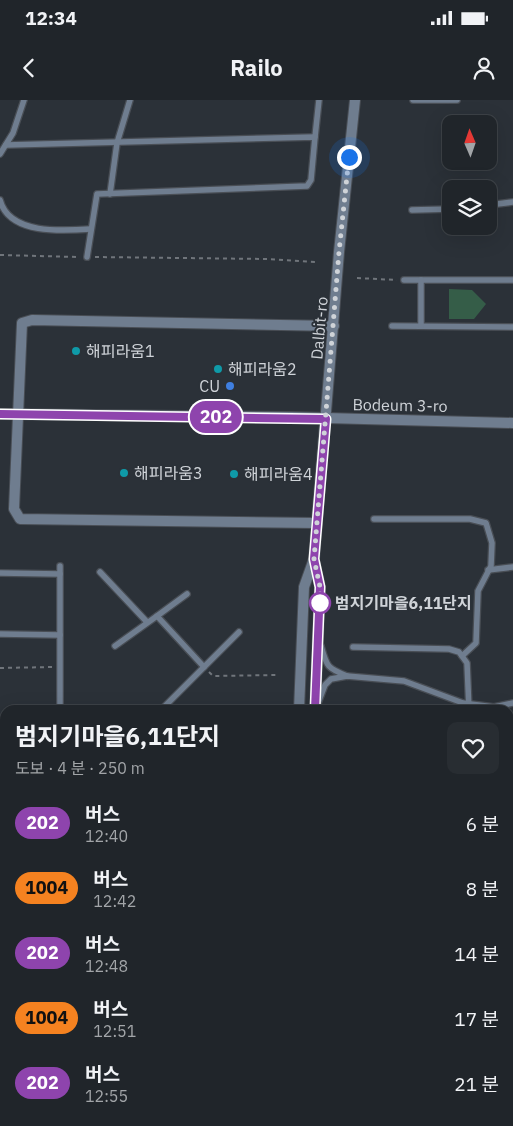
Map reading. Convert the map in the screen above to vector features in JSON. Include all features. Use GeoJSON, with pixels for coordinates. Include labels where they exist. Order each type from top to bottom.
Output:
{"type":"FeatureCollection","features":[{"type":"Feature","properties":{"kind":"street","name":"Dalbit-ro"},"geometry":{"type":"LineString","coordinates":[[299,705],[304,587],[314,559],[339,252],[355,100]]}},
{"type":"Feature","properties":{"kind":"street"},"geometry":{"type":"LineString","coordinates":[[317,523],[20,519],[14,509],[22,323],[32,320],[334,326]]}},
{"type":"Feature","properties":{"kind":"street","name":"Bodeum 3-ro"},"geometry":{"type":"LineString","coordinates":[[0,414],[513,423]]}},
{"type":"Feature","properties":{"kind":"street","name":"Dalbit-ro"},"geometry":{"type":"LineString","coordinates":[[314,559],[320,587],[315,705]]}},
{"type":"Feature","properties":{"kind":"lane"},"geometry":{"type":"LineString","coordinates":[[0,154],[13,133],[24,100]]}},
{"type":"Feature","properties":{"kind":"lane"},"geometry":{"type":"LineString","coordinates":[[110,194],[117,143],[130,100]]}},
{"type":"Feature","properties":{"kind":"lane"},"geometry":{"type":"LineString","coordinates":[[86,257],[97,194],[307,186],[311,180],[319,100]]}},
{"type":"Feature","properties":{"kind":"lane"},"geometry":{"type":"LineString","coordinates":[[413,100],[457,100]]}},
{"type":"Feature","properties":{"kind":"lane"},"geometry":{"type":"LineString","coordinates":[[6,145],[315,137]]}},
{"type":"Feature","properties":{"kind":"lane"},"geometry":{"type":"LineString","coordinates":[[0,200],[2,209],[24,226],[62,231],[91,229]]}},
{"type":"Feature","properties":{"kind":"lane"},"geometry":{"type":"LineString","coordinates":[[497,204],[513,202]]}},
{"type":"Feature","properties":{"kind":"lane"},"geometry":{"type":"LineString","coordinates":[[412,210],[442,209]]}},
{"type":"Feature","properties":{"kind":"lane"},"geometry":{"type":"LineString","coordinates":[[404,280],[513,280]]}},
{"type":"Feature","properties":{"kind":"lane"},"geometry":{"type":"LineString","coordinates":[[421,280],[421,326]]}},
{"type":"Feature","properties":{"kind":"lane"},"geometry":{"type":"LineString","coordinates":[[392,326],[513,327]]}},
{"type":"Feature","properties":{"kind":"lane"},"geometry":{"type":"LineString","coordinates":[[374,519],[470,519],[486,523],[492,543],[491,566],[478,591],[476,643],[462,656]]}},
{"type":"Feature","properties":{"kind":"lane"},"geometry":{"type":"LineString","coordinates":[[60,566],[60,705]]}},
{"type":"Feature","properties":{"kind":"lane"},"geometry":{"type":"LineString","coordinates":[[488,570],[513,567]]}},
{"type":"Feature","properties":{"kind":"lane"},"geometry":{"type":"LineString","coordinates":[[100,572],[147,622]]}},
{"type":"Feature","properties":{"kind":"lane"},"geometry":{"type":"LineString","coordinates":[[0,573],[60,574]]}},
{"type":"Feature","properties":{"kind":"lane"},"geometry":{"type":"LineString","coordinates":[[115,646],[187,594]]}},
{"type":"Feature","properties":{"kind":"lane"},"geometry":{"type":"LineString","coordinates":[[157,616],[204,667]]}},
{"type":"Feature","properties":{"kind":"lane"},"geometry":{"type":"LineString","coordinates":[[166,705],[239,632]]}},
{"type":"Feature","properties":{"kind":"lane"},"geometry":{"type":"LineString","coordinates":[[0,634],[60,635]]}},
{"type":"Feature","properties":{"kind":"lane"},"geometry":{"type":"LineString","coordinates":[[318,637],[325,662],[330,669],[347,676]]}},
{"type":"Feature","properties":{"kind":"lane"},"geometry":{"type":"LineString","coordinates":[[353,646],[449,649],[459,652],[467,663],[469,705]]}},
{"type":"Feature","properties":{"kind":"lane"},"geometry":{"type":"LineString","coordinates":[[317,705],[325,685],[331,679],[347,676],[404,681],[466,705]]}},
{"type":"Feature","properties":{"kind":"path"},"geometry":{"type":"LineString","coordinates":[[0,255],[267,259],[316,262]]}},
{"type":"Feature","properties":{"kind":"path"},"geometry":{"type":"LineString","coordinates":[[357,278],[404,280]]}},
{"type":"Feature","properties":{"kind":"path"},"geometry":{"type":"LineString","coordinates":[[0,668],[60,667]]}},
{"type":"Feature","properties":{"kind":"path"},"geometry":{"type":"LineString","coordinates":[[204,667],[213,676],[277,675]]}},
{"type":"Feature","properties":{"kind":"green space"},"geometry":{"type":"Polygon","coordinates":[[[449,289],[472,290],[486,304],[474,319],[449,319],[449,289]]]}},
{"type":"Feature","properties":{"kind":"bus line","name":"202"},"geometry":{"type":"LineString","coordinates":[[0,414],[326,419],[314,559],[320,587],[315,705]]}},
{"type":"Feature","properties":{"kind":"place","name":"해피라움1"},"geometry":{"type":"Point","coordinates":[76,351]}},
{"type":"Feature","properties":{"kind":"place","name":"해피라움2"},"geometry":{"type":"Point","coordinates":[218,369]}},
{"type":"Feature","properties":{"kind":"place","name":"CU"},"geometry":{"type":"Point","coordinates":[230,386]}},
{"type":"Feature","properties":{"kind":"place","name":"해피라움3"},"geometry":{"type":"Point","coordinates":[124,473]}},
{"type":"Feature","properties":{"kind":"place","name":"해피라움4"},"geometry":{"type":"Point","coordinates":[234,474]}},
{"type":"Feature","properties":{"kind":"place","name":"범지기마을6,11단지"},"geometry":{"type":"Point","coordinates":[320,603]}},
{"type":"Feature","properties":{"kind":"route"},"geometry":{"type":"LineString","coordinates":[[320,603],[320,587],[314,559],[339,252],[349,157]]}}]}
